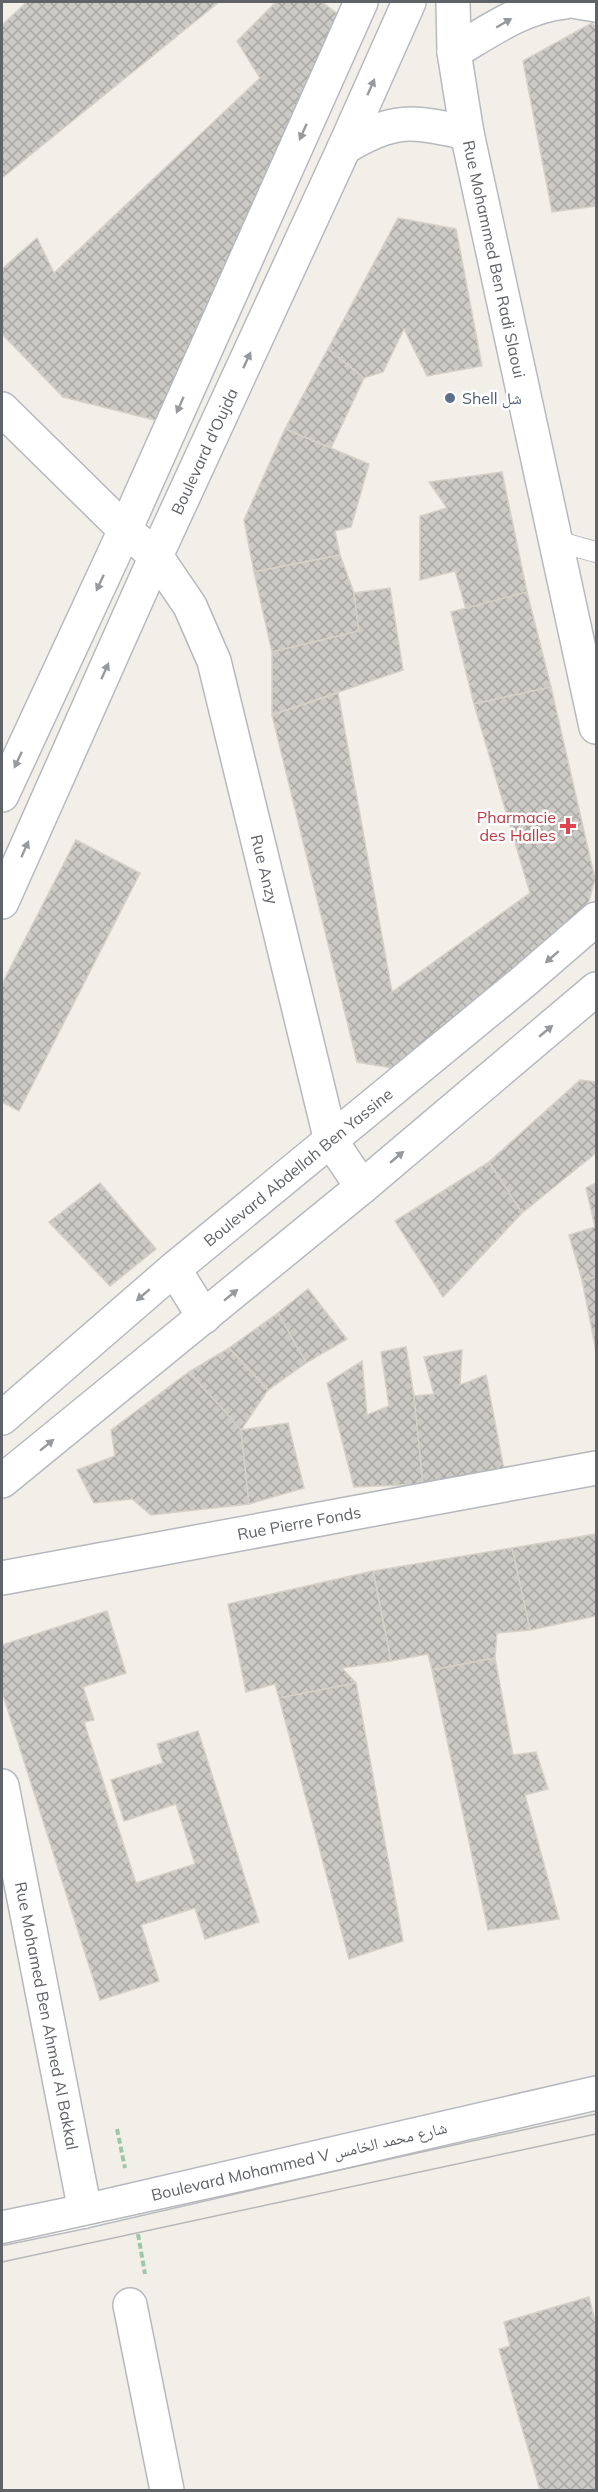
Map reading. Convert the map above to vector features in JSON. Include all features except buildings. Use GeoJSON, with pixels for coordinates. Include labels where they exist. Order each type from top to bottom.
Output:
{"type":"FeatureCollection","features":[{"type":"Feature","properties":{"kind":"street"},"geometry":{"type":"LineString","coordinates":[[2,795],[125,530],[361,2]]}},
{"type":"Feature","properties":{"kind":"street","name":"Boulevard d'Oujda"},"geometry":{"type":"LineString","coordinates":[[4,890],[409,2]]}},
{"type":"Feature","properties":{"kind":"street","name":"Rue Mohammed Ben Radi Slaoui"},"geometry":{"type":"LineString","coordinates":[[453,2],[454,52],[467,133],[556,541],[593,688],[597,727]]}},
{"type":"Feature","properties":{"kind":"street"},"geometry":{"type":"LineString","coordinates":[[454,52],[527,11],[548,3],[565,2]]}},
{"type":"Feature","properties":{"kind":"street"},"geometry":{"type":"LineString","coordinates":[[577,2],[597,5]]}},
{"type":"Feature","properties":{"kind":"street"},"geometry":{"type":"LineString","coordinates":[[344,148],[371,131],[399,125],[430,125],[467,133]]}},
{"type":"Feature","properties":{"kind":"street"},"geometry":{"type":"LineString","coordinates":[[286,170],[325,190]]}},
{"type":"Feature","properties":{"kind":"street","name":"Rue Anzy"},"geometry":{"type":"LineString","coordinates":[[2,409],[125,530],[156,556],[190,606],[214,661],[331,1141],[362,1187]]}},
{"type":"Feature","properties":{"kind":"street","name":"Boulevard Abdellah Ben Yassine"},"geometry":{"type":"LineString","coordinates":[[2,1418],[174,1269],[597,919]]}},
{"type":"Feature","properties":{"kind":"street"},"geometry":{"type":"LineString","coordinates":[[2,1481],[362,1187],[597,989]]}},
{"type":"Feature","properties":{"kind":"street"},"geometry":{"type":"LineString","coordinates":[[174,1269],[204,1317]]}},
{"type":"Feature","properties":{"kind":"street","name":"Rue Pierre Fonds"},"geometry":{"type":"LineString","coordinates":[[2,1578],[597,1468]]}},
{"type":"Feature","properties":{"kind":"street","name":"Rue Mohamed Ben Ahmed Al Bakkal"},"geometry":{"type":"LineString","coordinates":[[2,1786],[84,2211]]}},
{"type":"Feature","properties":{"kind":"street","name":"Boulevard Mohammed V شارع محمد الخامس"},"geometry":{"type":"LineString","coordinates":[[2,2228],[597,2093]]}},
{"type":"Feature","properties":{"kind":"street"},"geometry":{"type":"LineString","coordinates":[[130,2305],[167,2490]]}},
{"type":"Feature","properties":{"kind":"lane"},"geometry":{"type":"LineString","coordinates":[[556,541],[597,552]]}},
{"type":"Feature","properties":{"kind":"tram line"},"geometry":{"type":"LineString","coordinates":[[2,2244],[596,2114]]}},
{"type":"Feature","properties":{"kind":"tram line"},"geometry":{"type":"LineString","coordinates":[[2,2262],[596,2134]]}},
{"type":"Feature","properties":{"kind":"place","name":"Shell شل"},"geometry":{"type":"Point","coordinates":[450,398]}},
{"type":"Feature","properties":{"kind":"place","name":"Pharmacie des Halles"},"geometry":{"type":"Point","coordinates":[568,826]}}]}
